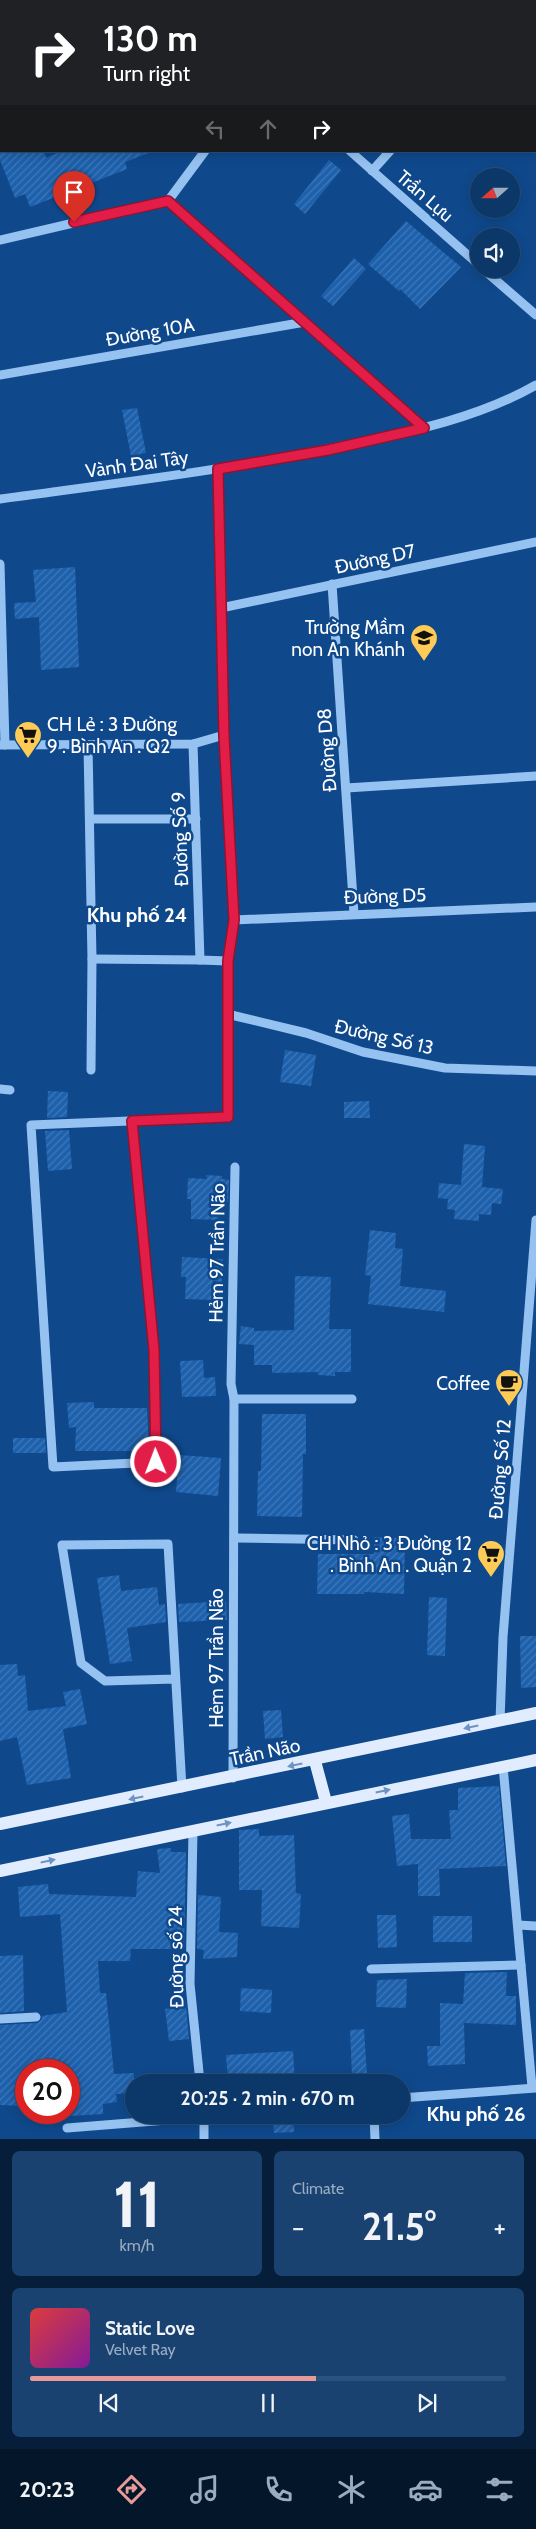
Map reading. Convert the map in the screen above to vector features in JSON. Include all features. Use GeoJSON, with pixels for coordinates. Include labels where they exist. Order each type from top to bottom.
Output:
{"type":"FeatureCollection","features":[{"type":"Feature","properties":{"kind":"main road","name":"Trần Não"},"geometry":{"type":"LineString","coordinates":[[0,1824],[234,1778],[536,1713]]}},
{"type":"Feature","properties":{"kind":"main road"},"geometry":{"type":"LineString","coordinates":[[0,1871],[536,1760]]}},
{"type":"Feature","properties":{"kind":"main road"},"geometry":{"type":"LineString","coordinates":[[315,1761],[326,1802]]}},
{"type":"Feature","properties":{"kind":"street"},"geometry":{"type":"LineString","coordinates":[[0,240],[168,201],[204,152]]}},
{"type":"Feature","properties":{"kind":"street","name":"Trần Lựu"},"geometry":{"type":"LineString","coordinates":[[351,152],[470,257]]}},
{"type":"Feature","properties":{"kind":"street"},"geometry":{"type":"LineString","coordinates":[[372,170],[389,152]]}},
{"type":"Feature","properties":{"kind":"street"},"geometry":{"type":"LineString","coordinates":[[168,201],[424,428]]}},
{"type":"Feature","properties":{"kind":"street"},"geometry":{"type":"LineString","coordinates":[[493,278],[536,315]]}},
{"type":"Feature","properties":{"kind":"street","name":"Đường 10A"},"geometry":{"type":"LineString","coordinates":[[0,375],[305,322]]}},
{"type":"Feature","properties":{"kind":"street","name":"Vành Đai Tây"},"geometry":{"type":"LineString","coordinates":[[0,499],[218,469],[328,450],[424,428],[492,405],[536,385]]}},
{"type":"Feature","properties":{"kind":"street"},"geometry":{"type":"LineString","coordinates":[[132,1121],[154,1350],[156,1462],[53,1467],[31,1125],[228,1117],[228,961],[234,920],[224,736],[218,469]]}},
{"type":"Feature","properties":{"kind":"street","name":"Đường D7"},"geometry":{"type":"LineString","coordinates":[[221,608],[536,542]]}},
{"type":"Feature","properties":{"kind":"street"},"geometry":{"type":"LineString","coordinates":[[0,564],[3,745],[194,744],[224,736]]}},
{"type":"Feature","properties":{"kind":"street","name":"Đường D8"},"geometry":{"type":"LineString","coordinates":[[332,584],[354,914]]}},
{"type":"Feature","properties":{"kind":"street","name":"Đường Số 9"},"geometry":{"type":"LineString","coordinates":[[194,744],[200,960]]}},
{"type":"Feature","properties":{"kind":"street"},"geometry":{"type":"LineString","coordinates":[[88,745],[92,959],[91,1070]]}},
{"type":"Feature","properties":{"kind":"street"},"geometry":{"type":"LineString","coordinates":[[346,788],[536,776]]}},
{"type":"Feature","properties":{"kind":"street"},"geometry":{"type":"LineString","coordinates":[[90,819],[196,819]]}},
{"type":"Feature","properties":{"kind":"street","name":"Đường D5"},"geometry":{"type":"LineString","coordinates":[[234,920],[536,907]]}},
{"type":"Feature","properties":{"kind":"street"},"geometry":{"type":"LineString","coordinates":[[92,959],[228,961]]}},
{"type":"Feature","properties":{"kind":"street","name":"Đường Số 13"},"geometry":{"type":"LineString","coordinates":[[227,1014],[306,1033],[362,1052],[436,1066],[536,1071]]}},
{"type":"Feature","properties":{"kind":"street"},"geometry":{"type":"LineString","coordinates":[[0,1089],[10,1090]]}},
{"type":"Feature","properties":{"kind":"street","name":"Hẻm 97 Trần Não"},"geometry":{"type":"LineString","coordinates":[[234,1778],[232,1584],[234,1538],[234,1399],[231,1384],[236,1167]]}},
{"type":"Feature","properties":{"kind":"street","name":"Đường Số 12"},"geometry":{"type":"LineString","coordinates":[[500,1721],[503,1637],[536,1220]]}},
{"type":"Feature","properties":{"kind":"street"},"geometry":{"type":"LineString","coordinates":[[234,1399],[352,1399]]}},
{"type":"Feature","properties":{"kind":"street"},"geometry":{"type":"LineString","coordinates":[[234,1538],[354,1540]]}},
{"type":"Feature","properties":{"kind":"street"},"geometry":{"type":"LineString","coordinates":[[175,1679],[105,1681],[81,1663],[62,1545],[168,1544],[182,1788]]}},
{"type":"Feature","properties":{"kind":"street"},"geometry":{"type":"LineString","coordinates":[[410,2097],[534,2088],[521,1965],[504,1766]]}},
{"type":"Feature","properties":{"kind":"street","name":"Đường số 24"},"geometry":{"type":"LineString","coordinates":[[193,1830],[190,1984],[199,2074]]}},
{"type":"Feature","properties":{"kind":"street"},"geometry":{"type":"LineString","coordinates":[[518,1925],[536,1926]]}},
{"type":"Feature","properties":{"kind":"street"},"geometry":{"type":"LineString","coordinates":[[371,1969],[521,1965]]}},
{"type":"Feature","properties":{"kind":"street"},"geometry":{"type":"LineString","coordinates":[[0,2019],[36,2017]]}},
{"type":"Feature","properties":{"kind":"street"},"geometry":{"type":"LineString","coordinates":[[67,2128],[125,2123]]}},
{"type":"Feature","properties":{"kind":"street"},"geometry":{"type":"LineString","coordinates":[[204,2124],[204,2139]]}},
{"type":"Feature","properties":{"kind":"street"},"geometry":{"type":"LineString","coordinates":[[374,2124],[375,2139]]}},
{"type":"Feature","properties":{"kind":"building"},"geometry":{"type":"Polygon","coordinates":[[[0,152],[44,152],[46,158],[60,152],[151,152],[125,162],[127,169],[30,207],[25,194],[15,198],[0,160],[0,152]]]}},
{"type":"Feature","properties":{"kind":"building"},"geometry":{"type":"Polygon","coordinates":[[[329,160],[341,170],[305,214],[294,204],[329,160]]]}},
{"type":"Feature","properties":{"kind":"building"},"geometry":{"type":"Polygon","coordinates":[[[406,221],[461,267],[420,309],[400,289],[399,291],[368,264],[406,221]]]}},
{"type":"Feature","properties":{"kind":"building"},"geometry":{"type":"Polygon","coordinates":[[[354,258],[366,269],[333,306],[321,296],[354,258]]]}},
{"type":"Feature","properties":{"kind":"building"},"geometry":{"type":"Polygon","coordinates":[[[137,408],[146,453],[131,456],[122,410],[137,408]]]}},
{"type":"Feature","properties":{"kind":"building"},"geometry":{"type":"Polygon","coordinates":[[[75,567],[79,667],[41,670],[39,617],[15,619],[14,603],[36,602],[33,570],[75,567]]]}},
{"type":"Feature","properties":{"kind":"building"},"geometry":{"type":"Polygon","coordinates":[[[285,1050],[316,1055],[311,1086],[280,1082],[285,1050]]]}},
{"type":"Feature","properties":{"kind":"building"},"geometry":{"type":"Polygon","coordinates":[[[48,1091],[68,1092],[67,1117],[47,1118],[48,1091]]]}},
{"type":"Feature","properties":{"kind":"building"},"geometry":{"type":"Polygon","coordinates":[[[369,1101],[370,1118],[344,1118],[344,1102],[369,1101]]]}},
{"type":"Feature","properties":{"kind":"building"},"geometry":{"type":"Polygon","coordinates":[[[69,1130],[72,1169],[48,1171],[45,1131],[69,1130]]]}},
{"type":"Feature","properties":{"kind":"building"},"geometry":{"type":"Polygon","coordinates":[[[464,1144],[485,1146],[482,1187],[503,1189],[501,1204],[492,1203],[491,1215],[479,1214],[479,1221],[454,1219],[455,1210],[447,1209],[448,1199],[438,1198],[439,1183],[461,1185],[464,1144]]]}},
{"type":"Feature","properties":{"kind":"building"},"geometry":{"type":"Polygon","coordinates":[[[206,1175],[222,1176],[222,1179],[229,1180],[228,1202],[219,1202],[218,1220],[191,1219],[191,1199],[187,1199],[188,1178],[207,1179],[206,1175]]]}},
{"type":"Feature","properties":{"kind":"building"},"geometry":{"type":"Polygon","coordinates":[[[370,1230],[396,1233],[395,1248],[403,1249],[400,1286],[446,1291],[444,1312],[368,1304],[371,1276],[365,1275],[370,1230]]]}},
{"type":"Feature","properties":{"kind":"building"},"geometry":{"type":"Polygon","coordinates":[[[182,1257],[223,1259],[222,1282],[213,1281],[213,1300],[185,1299],[186,1277],[181,1277],[182,1257]]]}},
{"type":"Feature","properties":{"kind":"building"},"geometry":{"type":"Polygon","coordinates":[[[295,1276],[331,1277],[329,1329],[351,1329],[351,1372],[335,1372],[335,1376],[318,1375],[318,1372],[272,1373],[272,1365],[254,1365],[254,1345],[239,1344],[241,1326],[254,1328],[254,1331],[294,1330],[295,1276]]]}},
{"type":"Feature","properties":{"kind":"building"},"geometry":{"type":"Polygon","coordinates":[[[203,1360],[204,1378],[215,1377],[216,1396],[182,1397],[180,1361],[203,1360]]]}},
{"type":"Feature","properties":{"kind":"building"},"geometry":{"type":"Polygon","coordinates":[[[94,1402],[94,1408],[147,1408],[149,1451],[75,1451],[76,1427],[69,1428],[67,1403],[94,1402]]]}},
{"type":"Feature","properties":{"kind":"building"},"geometry":{"type":"Polygon","coordinates":[[[262,1414],[306,1414],[306,1454],[303,1454],[302,1517],[257,1516],[258,1471],[261,1471],[262,1414]]]}},
{"type":"Feature","properties":{"kind":"building"},"geometry":{"type":"Polygon","coordinates":[[[13,1438],[45,1438],[46,1453],[13,1453],[13,1438]]]}},
{"type":"Feature","properties":{"kind":"building"},"geometry":{"type":"Polygon","coordinates":[[[179,1455],[221,1458],[218,1496],[176,1492],[179,1455]]]}},
{"type":"Feature","properties":{"kind":"building"},"geometry":{"type":"Polygon","coordinates":[[[374,1537],[405,1538],[404,1594],[364,1592],[364,1594],[317,1594],[318,1554],[374,1554],[374,1537]]]}},
{"type":"Feature","properties":{"kind":"building"},"geometry":{"type":"Polygon","coordinates":[[[119,1575],[121,1591],[157,1587],[159,1605],[165,1604],[166,1622],[127,1628],[132,1661],[110,1664],[97,1578],[119,1575]]]}},
{"type":"Feature","properties":{"kind":"building"},"geometry":{"type":"Polygon","coordinates":[[[429,1597],[447,1598],[445,1656],[427,1655],[429,1597]]]}},
{"type":"Feature","properties":{"kind":"building"},"geometry":{"type":"Polygon","coordinates":[[[226,1601],[227,1620],[179,1622],[178,1604],[226,1601]]]}},
{"type":"Feature","properties":{"kind":"building"},"geometry":{"type":"Polygon","coordinates":[[[520,1636],[536,1636],[536,1687],[521,1688],[520,1636]]]}},
{"type":"Feature","properties":{"kind":"building"},"geometry":{"type":"Polygon","coordinates":[[[17,1664],[18,1676],[25,1675],[28,1711],[66,1706],[63,1692],[80,1689],[87,1724],[63,1729],[71,1778],[27,1785],[17,1737],[0,1741],[0,1665],[17,1664]]]}},
{"type":"Feature","properties":{"kind":"building"},"geometry":{"type":"Polygon","coordinates":[[[281,1710],[283,1737],[265,1739],[263,1711],[281,1710]]]}},
{"type":"Feature","properties":{"kind":"building"},"geometry":{"type":"Polygon","coordinates":[[[499,1786],[506,1866],[439,1869],[440,1896],[418,1896],[418,1864],[397,1866],[392,1816],[409,1814],[411,1839],[451,1839],[449,1810],[458,1810],[458,1788],[499,1786]]]}},
{"type":"Feature","properties":{"kind":"building"},"geometry":{"type":"Polygon","coordinates":[[[259,1829],[259,1836],[294,1835],[296,1893],[301,1894],[299,1928],[261,1926],[262,1890],[239,1890],[239,1830],[259,1829]]]}},
{"type":"Feature","properties":{"kind":"building"},"geometry":{"type":"Polygon","coordinates":[[[171,1848],[171,1852],[186,1852],[184,1949],[131,1949],[130,1961],[98,1961],[100,1993],[106,1993],[114,2074],[134,2073],[125,2074],[125,2094],[116,2094],[117,2102],[103,2104],[103,2114],[80,2115],[80,2059],[15,2059],[15,2106],[0,2105],[0,2025],[37,2023],[41,2020],[42,2016],[67,2012],[60,1914],[20,1917],[18,1887],[48,1884],[49,1894],[136,1897],[138,1871],[160,1873],[157,1849],[171,1848]]]}},
{"type":"Feature","properties":{"kind":"building"},"geometry":{"type":"Polygon","coordinates":[[[198,1895],[221,1897],[219,1932],[238,1933],[237,1957],[203,1959],[204,1950],[197,1949],[198,1895]]]}},
{"type":"Feature","properties":{"kind":"building"},"geometry":{"type":"Polygon","coordinates":[[[377,1915],[396,1915],[397,1947],[378,1948],[377,1915]]]}},
{"type":"Feature","properties":{"kind":"building"},"geometry":{"type":"Polygon","coordinates":[[[433,1916],[472,1916],[472,1942],[433,1942],[433,1916]]]}},
{"type":"Feature","properties":{"kind":"building"},"geometry":{"type":"Polygon","coordinates":[[[23,1955],[24,2011],[0,2013],[0,1956],[23,1955]]]}},
{"type":"Feature","properties":{"kind":"building"},"geometry":{"type":"Polygon","coordinates":[[[507,1972],[506,1996],[516,1996],[516,2025],[464,2023],[465,2064],[428,2066],[427,2046],[440,2046],[440,2003],[463,2004],[465,1973],[507,1972]]]}},
{"type":"Feature","properties":{"kind":"building"},"geometry":{"type":"Polygon","coordinates":[[[407,1979],[406,2008],[376,2007],[377,1980],[407,1979]]]}},
{"type":"Feature","properties":{"kind":"building"},"geometry":{"type":"Polygon","coordinates":[[[241,1988],[272,1990],[271,2013],[240,2011],[241,1988]]]}},
{"type":"Feature","properties":{"kind":"building"},"geometry":{"type":"Polygon","coordinates":[[[186,2006],[189,2039],[169,2041],[165,2009],[186,2006]]]}},
{"type":"Feature","properties":{"kind":"building"},"geometry":{"type":"Polygon","coordinates":[[[364,2029],[367,2074],[352,2074],[350,2030],[364,2029]]]}},
{"type":"Feature","properties":{"kind":"building"},"geometry":{"type":"Polygon","coordinates":[[[293,2051],[294,2074],[227,2074],[226,2055],[293,2051]]]}},
{"type":"Feature","properties":{"kind":"building"},"geometry":{"type":"Polygon","coordinates":[[[274,2124],[294,2124],[294,2132],[274,2133],[274,2124]]]}},
{"type":"Feature","properties":{"kind":"place","name":"Trường Mầm non An Khánh"},"geometry":{"type":"Point","coordinates":[424,662]}},
{"type":"Feature","properties":{"kind":"place","name":"CH Lẻ : 3 Đường 9 . Bình An . Q2"},"geometry":{"type":"Point","coordinates":[28,759]}},
{"type":"Feature","properties":{"kind":"place","name":"Coffee"},"geometry":{"type":"Point","coordinates":[509,1407]}},
{"type":"Feature","properties":{"kind":"place","name":"CH Nhỏ : 3 Đường 12 . Bình An . Quận 2"},"geometry":{"type":"Point","coordinates":[491,1578]}},
{"type":"Feature","properties":{"kind":"district","name":"Khu phố 24"},"geometry":{"type":"Point","coordinates":[137,915]}},
{"type":"Feature","properties":{"kind":"district","name":"Khu phố 26"},"geometry":{"type":"Point","coordinates":[476,2114]}},
{"type":"Feature","properties":{"kind":"route"},"geometry":{"type":"LineString","coordinates":[[74,222],[168,201],[424,428],[328,450],[218,469],[224,736],[234,920],[228,961],[228,1117],[132,1121],[154,1350],[156,1462]]}}]}
